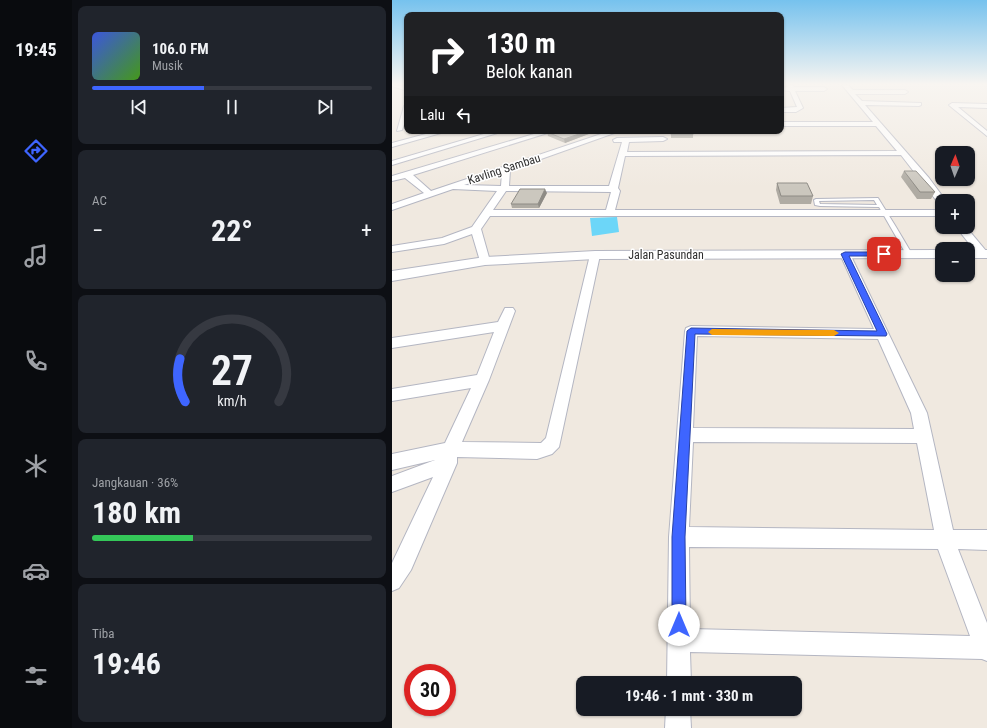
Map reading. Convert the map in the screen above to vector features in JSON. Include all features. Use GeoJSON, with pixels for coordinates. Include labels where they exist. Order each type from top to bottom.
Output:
{"type":"FeatureCollection","features":[{"type":"Feature","properties":{"kind":"street"},"geometry":{"type":"LineString","coordinates":[[400,119],[395,131],[410,140]]}},
{"type":"Feature","properties":{"kind":"street"},"geometry":{"type":"LineString","coordinates":[[874,119],[936,194]]}},
{"type":"Feature","properties":{"kind":"street"},"geometry":{"type":"LineString","coordinates":[[968,119],[987,134]]}},
{"type":"Feature","properties":{"kind":"street"},"geometry":{"type":"LineString","coordinates":[[784,120],[877,122]]}},
{"type":"Feature","properties":{"kind":"street"},"geometry":{"type":"LineString","coordinates":[[784,124],[877,122]]}},
{"type":"Feature","properties":{"kind":"street"},"geometry":{"type":"LineString","coordinates":[[975,125],[987,125]]}},
{"type":"Feature","properties":{"kind":"street"},"geometry":{"type":"LineString","coordinates":[[392,145],[434,134]]}},
{"type":"Feature","properties":{"kind":"street"},"geometry":{"type":"LineString","coordinates":[[445,134],[475,156]]}},
{"type":"Feature","properties":{"kind":"street"},"geometry":{"type":"LineString","coordinates":[[392,163],[491,134]]}},
{"type":"Feature","properties":{"kind":"street"},"geometry":{"type":"LineString","coordinates":[[392,179],[475,156],[528,144],[546,134]]}},
{"type":"Feature","properties":{"kind":"street","name":"Kavling Sambau"},"geometry":{"type":"LineString","coordinates":[[392,207],[609,134]]}},
{"type":"Feature","properties":{"kind":"street"},"geometry":{"type":"LineString","coordinates":[[594,140],[663,139]]}},
{"type":"Feature","properties":{"kind":"street"},"geometry":{"type":"LineString","coordinates":[[610,212],[616,191],[613,189],[626,140]]}},
{"type":"Feature","properties":{"kind":"street"},"geometry":{"type":"LineString","coordinates":[[528,144],[548,154]]}},
{"type":"Feature","properties":{"kind":"street"},"geometry":{"type":"LineString","coordinates":[[622,154],[903,153]]}},
{"type":"Feature","properties":{"kind":"street"},"geometry":{"type":"LineString","coordinates":[[392,249],[444,241],[476,228],[487,214],[506,184],[506,168]]}},
{"type":"Feature","properties":{"kind":"street"},"geometry":{"type":"LineString","coordinates":[[407,175],[430,194]]}},
{"type":"Feature","properties":{"kind":"street"},"geometry":{"type":"LineString","coordinates":[[446,188],[613,189]]}},
{"type":"Feature","properties":{"kind":"street"},"geometry":{"type":"LineString","coordinates":[[487,214],[884,210],[935,213]]}},
{"type":"Feature","properties":{"kind":"street"},"geometry":{"type":"LineString","coordinates":[[476,228],[486,261]]}},
{"type":"Feature","properties":{"kind":"street"},"geometry":{"type":"LineString","coordinates":[[967,234],[985,254]]}},
{"type":"Feature","properties":{"kind":"street"},"geometry":{"type":"LineString","coordinates":[[679,640],[987,649],[948,555],[919,413],[845,254]]}},
{"type":"Feature","properties":{"kind":"street","name":"Jalan Pasundan"},"geometry":{"type":"LineString","coordinates":[[392,276],[486,261],[595,255],[935,254]]}},
{"type":"Feature","properties":{"kind":"street"},"geometry":{"type":"LineString","coordinates":[[392,462],[449,456],[537,451],[550,446],[553,442],[595,255]]}},
{"type":"Feature","properties":{"kind":"street"},"geometry":{"type":"LineString","coordinates":[[392,581],[404,563],[482,380],[509,311]]}},
{"type":"Feature","properties":{"kind":"street"},"geometry":{"type":"LineString","coordinates":[[392,343],[503,326]]}},
{"type":"Feature","properties":{"kind":"street"},"geometry":{"type":"LineString","coordinates":[[679,676],[679,537],[691,331],[883,334]]}},
{"type":"Feature","properties":{"kind":"street"},"geometry":{"type":"LineString","coordinates":[[392,395],[482,380]]}},
{"type":"Feature","properties":{"kind":"street"},"geometry":{"type":"LineString","coordinates":[[685,435],[924,436]]}},
{"type":"Feature","properties":{"kind":"street"},"geometry":{"type":"LineString","coordinates":[[392,484],[449,456]]}},
{"type":"Feature","properties":{"kind":"street"},"geometry":{"type":"LineString","coordinates":[[679,537],[987,540]]}},
{"type":"Feature","properties":{"kind":"street"},"geometry":{"type":"LineString","coordinates":[[678,716],[678,728]]}},
{"type":"Feature","properties":{"kind":"lane"},"geometry":{"type":"LineString","coordinates":[[884,210],[820,205],[817,204],[816,200],[873,198],[884,210],[909,254]]}},
{"type":"Feature","properties":{"kind":"water"},"geometry":{"type":"Polygon","coordinates":[[[617,217],[619,232],[592,236],[590,218],[617,217]]]}},
{"type":"Feature","properties":{"kind":"building"},"geometry":{"type":"Polygon","coordinates":[[[552,134],[579,134],[564,139],[552,134]]]}},
{"type":"Feature","properties":{"kind":"building"},"geometry":{"type":"Polygon","coordinates":[[[904,171],[916,171],[935,192],[920,192],[904,171]]]}},
{"type":"Feature","properties":{"kind":"building"},"geometry":{"type":"Polygon","coordinates":[[[777,183],[807,183],[813,196],[781,196],[777,183]]]}},
{"type":"Feature","properties":{"kind":"building"},"geometry":{"type":"Polygon","coordinates":[[[520,189],[545,189],[538,204],[511,204],[520,189]]]}},
{"type":"Feature","properties":{"kind":"slow traffic"},"geometry":{"type":"LineString","coordinates":[[712,332],[834,333]]}},
{"type":"Feature","properties":{"kind":"route"},"geometry":{"type":"LineString","coordinates":[[679,625],[679,537],[691,331],[883,334],[845,254],[884,254]]}}]}
